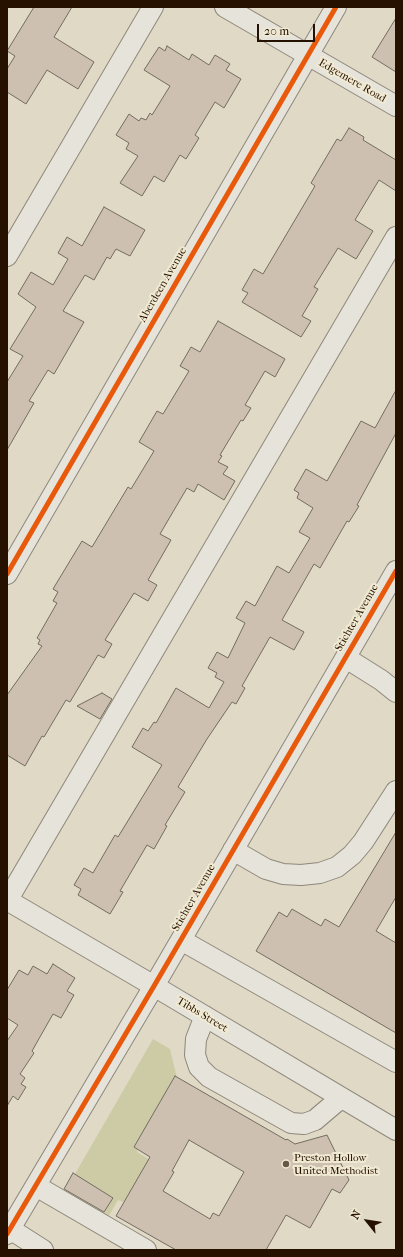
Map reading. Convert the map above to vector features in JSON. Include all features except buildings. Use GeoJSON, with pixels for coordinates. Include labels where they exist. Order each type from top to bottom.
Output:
{"type":"FeatureCollection","features":[{"type":"Feature","properties":{"kind":"street"},"geometry":{"type":"LineString","coordinates":[[7,256],[153,7]]}},
{"type":"Feature","properties":{"kind":"street","name":"Edgemere Road"},"geometry":{"type":"LineString","coordinates":[[225,7],[396,106]]}},
{"type":"Feature","properties":{"kind":"street","name":"Aberdeen Avenue"},"geometry":{"type":"LineString","coordinates":[[7,574],[336,7]]}},
{"type":"Feature","properties":{"kind":"street"},"geometry":{"type":"LineString","coordinates":[[7,901],[396,237]]}},
{"type":"Feature","properties":{"kind":"street","name":"Stichter Avenue"},"geometry":{"type":"LineString","coordinates":[[8,1232],[154,986],[396,571]]}},
{"type":"Feature","properties":{"kind":"street"},"geometry":{"type":"LineString","coordinates":[[346,658],[381,680],[396,692]]}},
{"type":"Feature","properties":{"kind":"street"},"geometry":{"type":"LineString","coordinates":[[233,850],[266,869],[283,874],[301,875],[320,873],[337,867],[352,855],[364,842],[396,791]]}},
{"type":"Feature","properties":{"kind":"street","name":"Tibbs Street"},"geometry":{"type":"LineString","coordinates":[[7,901],[205,1016],[396,1130]]}},
{"type":"Feature","properties":{"kind":"street"},"geometry":{"type":"LineString","coordinates":[[181,940],[396,1062]]}},
{"type":"Feature","properties":{"kind":"street"},"geometry":{"type":"LineString","coordinates":[[205,1016],[196,1039],[194,1055],[199,1067],[209,1077],[291,1123],[304,1124],[315,1120],[340,1097]]}},
{"type":"Feature","properties":{"kind":"street"},"geometry":{"type":"LineString","coordinates":[[36,1186],[146,1250]]}},
{"type":"Feature","properties":{"kind":"street"},"geometry":{"type":"LineString","coordinates":[[8,1232],[44,1250]]}},
{"type":"Feature","properties":{"kind":"shaded area"},"geometry":{"type":"Polygon","coordinates":[[[153,1039],[170,1049],[177,1078],[155,1122],[137,1152],[153,1162],[128,1204],[118,1200],[107,1219],[64,1193],[153,1039]]]}},
{"type":"Feature","properties":{"kind":"cycle path"},"geometry":{"type":"LineString","coordinates":[[7,574],[336,7]]}},
{"type":"Feature","properties":{"kind":"cycle path"},"geometry":{"type":"LineString","coordinates":[[7,1234],[154,986],[396,571]]}},
{"type":"Feature","properties":{"kind":"place","name":"Preston Hollow United Methodist"},"geometry":{"type":"Point","coordinates":[286,1164]}}]}
